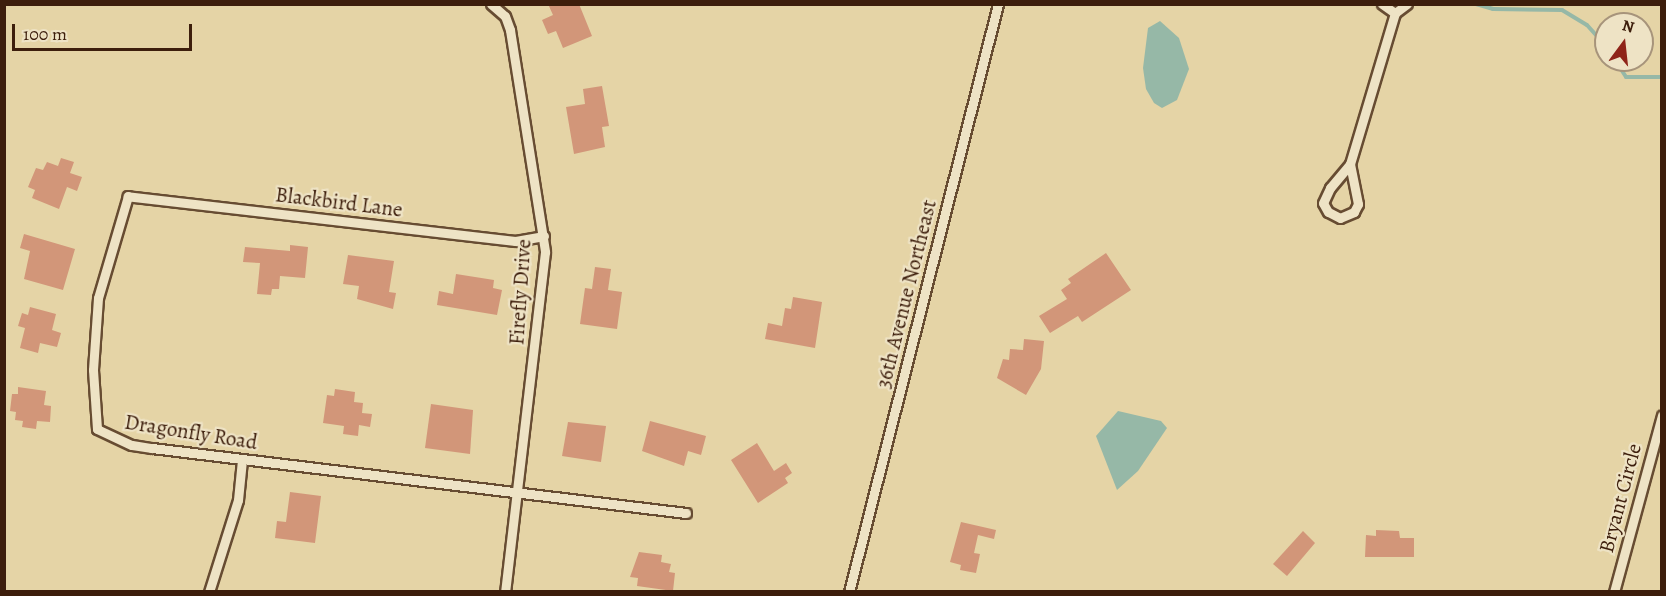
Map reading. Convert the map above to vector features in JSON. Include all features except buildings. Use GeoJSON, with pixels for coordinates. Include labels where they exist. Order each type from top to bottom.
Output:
{"type":"FeatureCollection","features":[{"type":"Feature","properties":{"kind":"street","name":"Firefly Drive"},"geometry":{"type":"LineString","coordinates":[[491,4],[505,16],[510,30],[544,236],[518,493],[505,591]]}},
{"type":"Feature","properties":{"kind":"street","name":"36th Avenue Northeast"},"geometry":{"type":"LineString","coordinates":[[849,591],[998,4]]}},
{"type":"Feature","properties":{"kind":"street"},"geometry":{"type":"LineString","coordinates":[[1382,4],[1395,13]]}},
{"type":"Feature","properties":{"kind":"street"},"geometry":{"type":"LineString","coordinates":[[1350,164],[1358,204],[1354,212],[1340,218],[1328,212],[1323,203],[1330,188],[1350,164],[1395,13],[1407,4]]}},
{"type":"Feature","properties":{"kind":"street","name":"Blackbird Lane"},"geometry":{"type":"LineString","coordinates":[[128,196],[515,241],[544,236]]}},
{"type":"Feature","properties":{"kind":"street","name":"Dragonfly Road"},"geometry":{"type":"LineString","coordinates":[[128,196],[98,298],[93,370],[97,429],[132,445],[686,513]]}},
{"type":"Feature","properties":{"kind":"street","name":"Bryant Circle"},"geometry":{"type":"LineString","coordinates":[[1614,591],[1662,415]]}},
{"type":"Feature","properties":{"kind":"street"},"geometry":{"type":"LineString","coordinates":[[209,591],[238,500],[242,460]]}},
{"type":"Feature","properties":{"kind":"shaded area"},"geometry":{"type":"Polygon","coordinates":[[[1160,21],[1179,38],[1189,69],[1177,100],[1162,108],[1154,103],[1146,89],[1143,68],[1148,28],[1160,21]]]}},
{"type":"Feature","properties":{"kind":"shaded area"},"geometry":{"type":"Polygon","coordinates":[[[1118,411],[1161,421],[1167,428],[1138,471],[1117,490],[1096,436],[1118,411]]]}},
{"type":"Feature","properties":{"kind":"waterway"},"geometry":{"type":"LineString","coordinates":[[1476,4],[1493,9],[1562,10],[1587,25],[1594,33]]}},
{"type":"Feature","properties":{"kind":"waterway"},"geometry":{"type":"LineString","coordinates":[[1623,72],[1626,77],[1662,77]]}}]}
